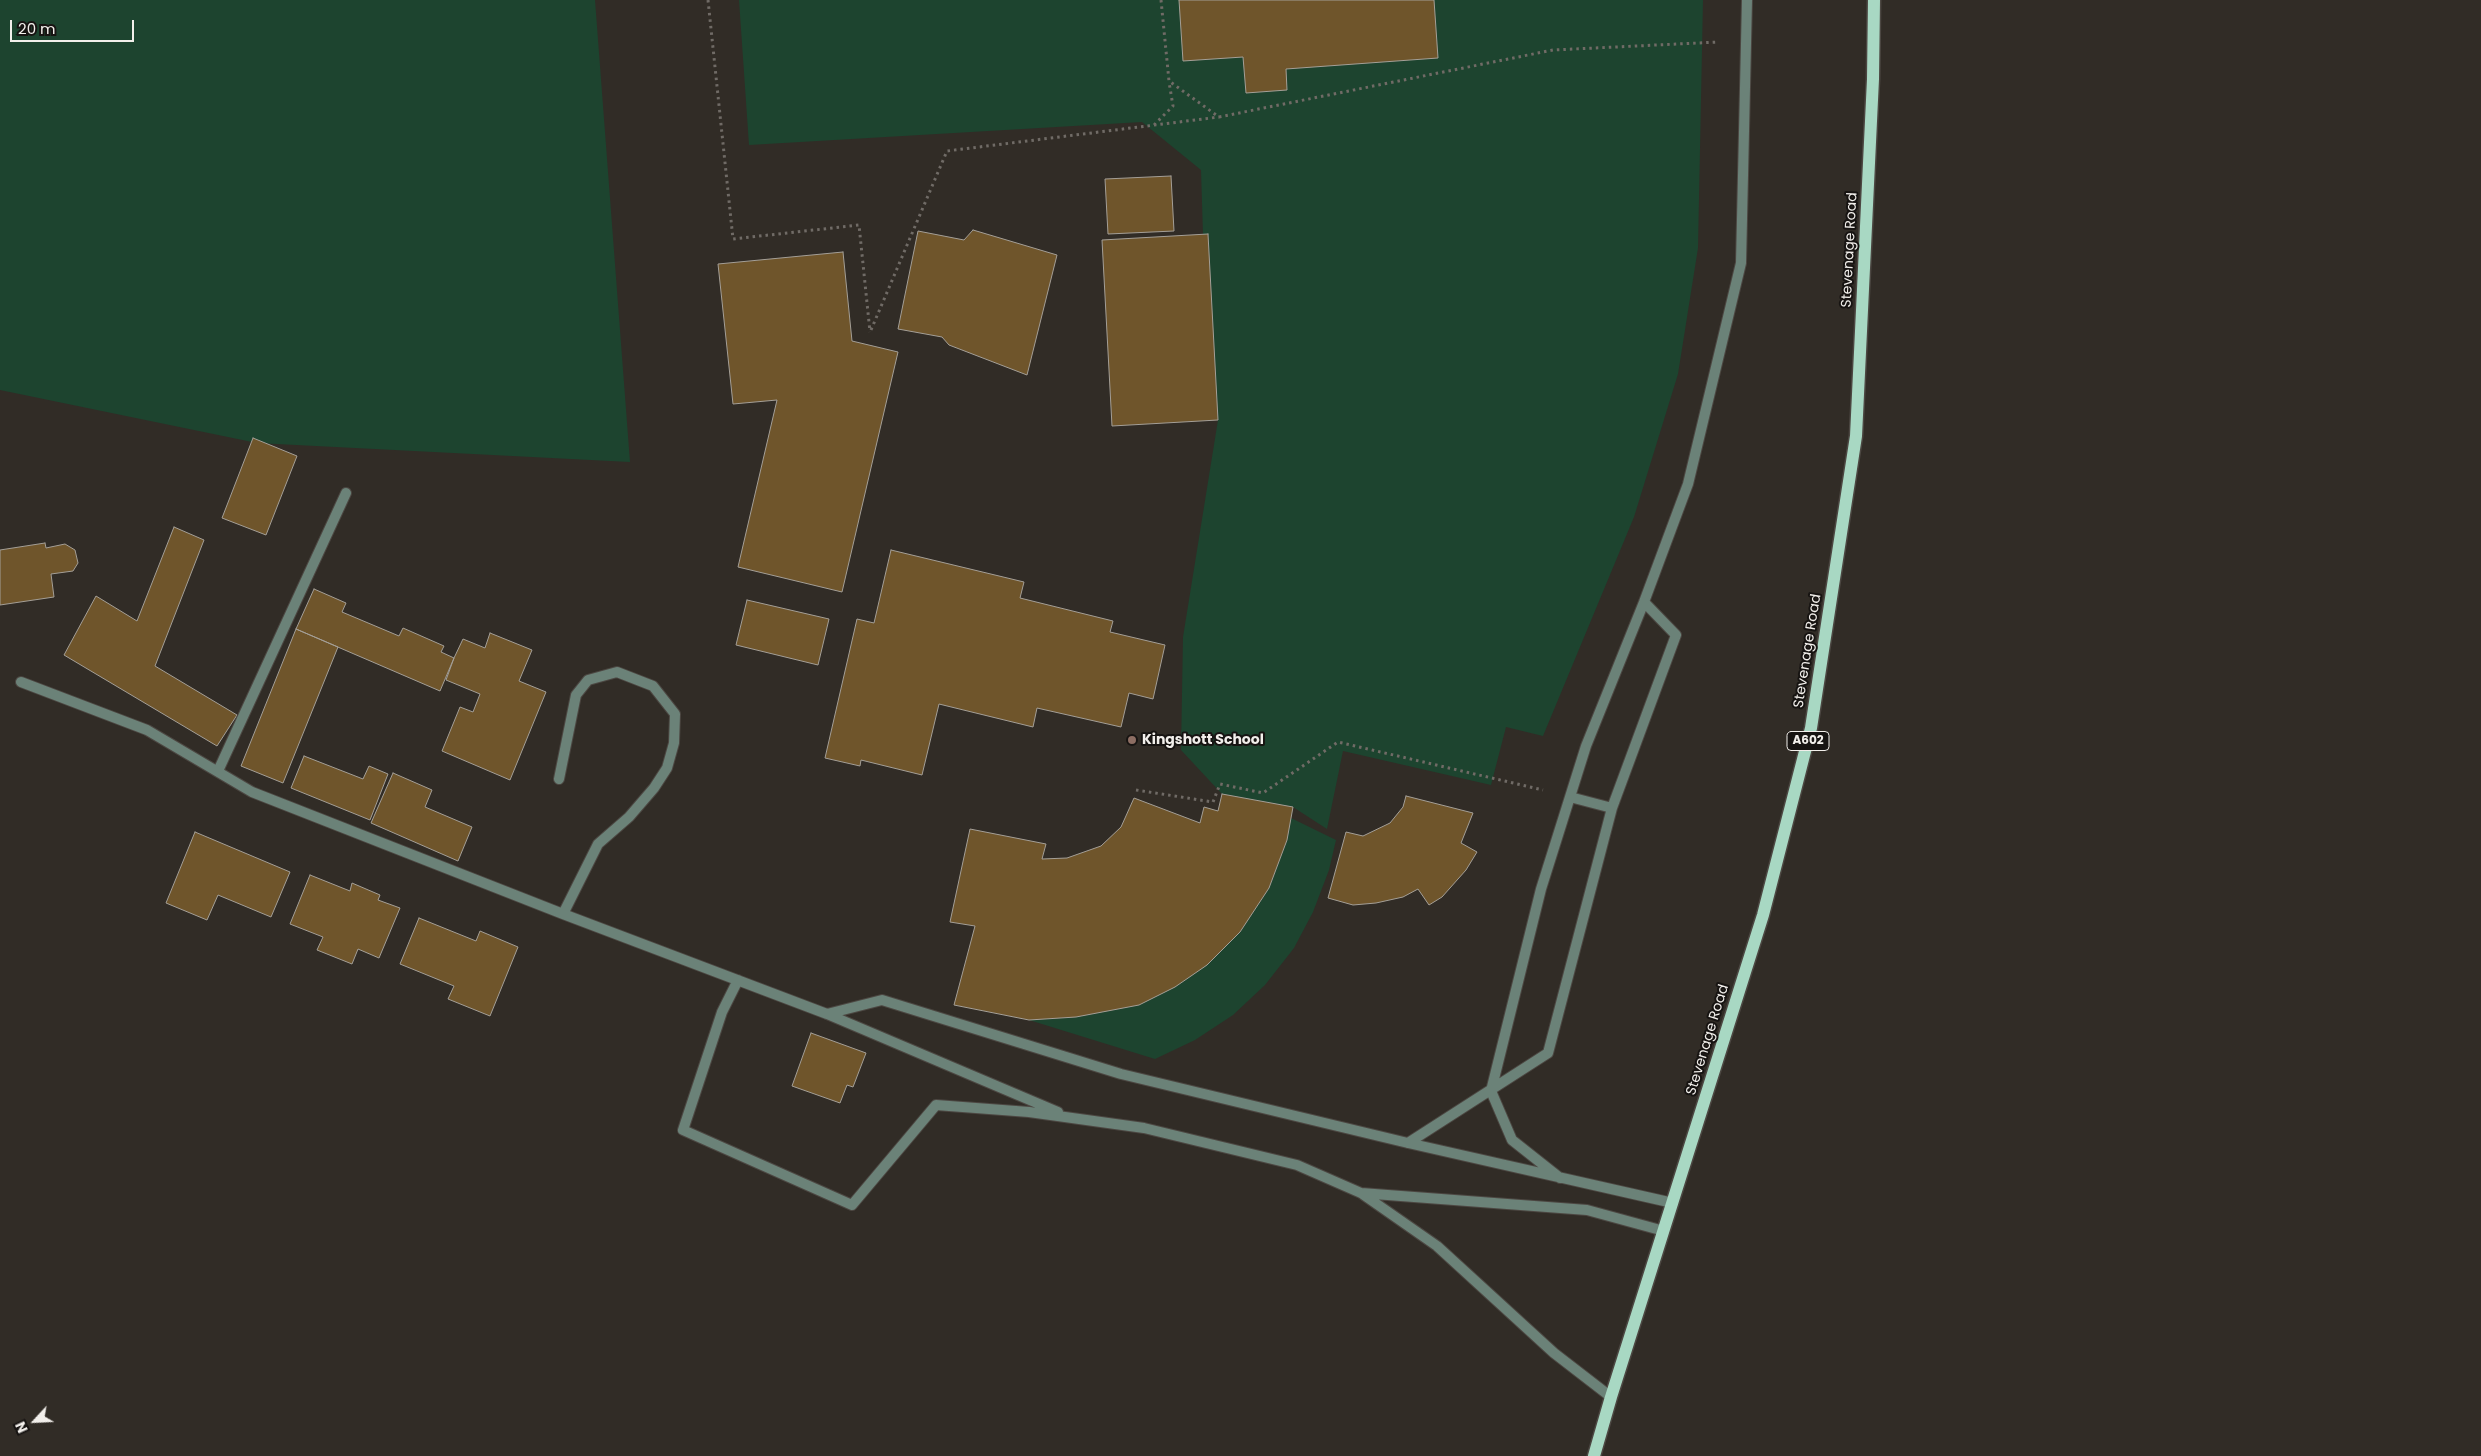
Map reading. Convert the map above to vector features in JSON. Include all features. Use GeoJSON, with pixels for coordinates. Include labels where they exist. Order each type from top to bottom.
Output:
{"type":"FeatureCollection","features":[{"type":"Feature","properties":{"kind":"main road","name":"Stevenage Road"},"geometry":{"type":"LineString","coordinates":[[1594,1456],[1763,915],[1811,728],[1856,436],[1873,79],[1874,0]]}},
{"type":"Feature","properties":{"kind":"lane"},"geometry":{"type":"LineString","coordinates":[[1560,1178],[1512,1140],[1491,1091],[1541,888],[1586,746],[1644,602],[1688,484],[1741,263],[1747,0]]}},
{"type":"Feature","properties":{"kind":"lane"},"geometry":{"type":"LineString","coordinates":[[218,771],[346,493]]}},
{"type":"Feature","properties":{"kind":"lane"},"geometry":{"type":"LineString","coordinates":[[1408,1143],[1491,1091],[1548,1052],[1612,808],[1676,635],[1644,602]]}},
{"type":"Feature","properties":{"kind":"lane"},"geometry":{"type":"LineString","coordinates":[[559,779],[576,695],[588,680],[617,672],[653,686],[675,714],[674,743],[667,768],[654,788],[630,817],[598,844],[563,914]]}},
{"type":"Feature","properties":{"kind":"lane"},"geometry":{"type":"LineString","coordinates":[[21,682],[147,730],[252,792],[563,914],[827,1014],[1070,1118]]}},
{"type":"Feature","properties":{"kind":"lane"},"geometry":{"type":"LineString","coordinates":[[1570,797],[1612,808]]}},
{"type":"Feature","properties":{"kind":"lane"},"geometry":{"type":"LineString","coordinates":[[738,980],[722,1012],[683,1130],[852,1205],[936,1105],[1029,1112],[1144,1128],[1297,1164],[1361,1193],[1437,1246],[1554,1353],[1611,1397]]}},
{"type":"Feature","properties":{"kind":"lane"},"geometry":{"type":"LineString","coordinates":[[827,1014],[882,1000],[1120,1074],[1408,1143],[1673,1203]]}},
{"type":"Feature","properties":{"kind":"lane"},"geometry":{"type":"LineString","coordinates":[[1361,1193],[1587,1210],[1664,1231]]}},
{"type":"Feature","properties":{"kind":"path"},"geometry":{"type":"LineString","coordinates":[[708,0],[733,239],[859,225],[870,332],[947,151],[1220,116],[1553,50],[1746,41]]}},
{"type":"Feature","properties":{"kind":"path"},"geometry":{"type":"LineString","coordinates":[[1154,125],[1172,106],[1162,0]]}},
{"type":"Feature","properties":{"kind":"path"},"geometry":{"type":"LineString","coordinates":[[1169,81],[1220,116]]}},
{"type":"Feature","properties":{"kind":"path"},"geometry":{"type":"LineString","coordinates":[[1136,790],[1213,802],[1220,784],[1264,793],[1338,742],[1570,797]]}},
{"type":"Feature","properties":{"kind":"green space"},"geometry":{"type":"Polygon","coordinates":[[[0,0],[595,0],[630,462],[257,443],[0,390],[0,0]]]}},
{"type":"Feature","properties":{"kind":"green space"},"geometry":{"type":"Polygon","coordinates":[[[739,0],[1703,0],[1698,248],[1678,374],[1634,517],[1543,736],[1506,727],[1491,785],[1343,751],[1327,829],[1293,807],[1222,794],[1181,750],[1183,637],[1218,420],[1203,235],[1201,170],[1142,122],[749,145],[739,0]]]}},
{"type":"Feature","properties":{"kind":"green space"},"geometry":{"type":"Polygon","coordinates":[[[1291,818],[1336,840],[1329,870],[1313,912],[1294,948],[1265,985],[1233,1015],[1195,1040],[1155,1059],[1029,1020],[1076,1017],[1139,1005],[1240,932],[1269,888],[1287,840],[1291,818]]]}},
{"type":"Feature","properties":{"kind":"building"},"geometry":{"type":"Polygon","coordinates":[[[1179,0],[1434,0],[1438,58],[1286,69],[1287,90],[1246,93],[1243,57],[1183,61],[1179,0]]]}},
{"type":"Feature","properties":{"kind":"building"},"geometry":{"type":"Polygon","coordinates":[[[1171,176],[1174,231],[1108,234],[1105,179],[1171,176]]]}},
{"type":"Feature","properties":{"kind":"building"},"geometry":{"type":"Polygon","coordinates":[[[973,230],[1057,255],[1027,375],[949,345],[942,337],[898,329],[918,231],[964,240],[973,230]]]}},
{"type":"Feature","properties":{"kind":"building"},"geometry":{"type":"Polygon","coordinates":[[[1208,234],[1218,420],[1112,426],[1102,240],[1208,234]]]}},
{"type":"Feature","properties":{"kind":"building"},"geometry":{"type":"Polygon","coordinates":[[[843,252],[852,341],[898,352],[842,592],[738,567],[777,400],[733,404],[718,264],[843,252]]]}},
{"type":"Feature","properties":{"kind":"building"},"geometry":{"type":"Polygon","coordinates":[[[253,438],[297,456],[266,535],[222,518],[253,438]]]}},
{"type":"Feature","properties":{"kind":"building"},"geometry":{"type":"Polygon","coordinates":[[[174,527],[204,540],[155,666],[237,715],[217,746],[64,655],[96,596],[137,621],[174,527]]]}},
{"type":"Feature","properties":{"kind":"building"},"geometry":{"type":"Polygon","coordinates":[[[45,543],[46,548],[65,544],[75,550],[78,563],[73,571],[51,574],[54,597],[0,605],[0,550],[45,543]]]}},
{"type":"Feature","properties":{"kind":"building"},"geometry":{"type":"Polygon","coordinates":[[[891,550],[1024,582],[1020,598],[1113,621],[1110,632],[1165,645],[1153,699],[1129,693],[1121,727],[1037,708],[1033,727],[939,704],[922,775],[861,760],[860,766],[825,758],[857,619],[874,623],[891,550]]]}},
{"type":"Feature","properties":{"kind":"building"},"geometry":{"type":"Polygon","coordinates":[[[314,589],[346,603],[342,612],[399,636],[403,628],[444,646],[441,652],[454,658],[440,691],[296,629],[314,589]]]}},
{"type":"Feature","properties":{"kind":"building"},"geometry":{"type":"Polygon","coordinates":[[[747,600],[829,619],[818,665],[736,645],[747,600]]]}},
{"type":"Feature","properties":{"kind":"building"},"geometry":{"type":"Polygon","coordinates":[[[296,629],[338,647],[283,783],[241,766],[296,629]]]}},
{"type":"Feature","properties":{"kind":"building"},"geometry":{"type":"Polygon","coordinates":[[[490,633],[532,650],[519,681],[546,692],[510,780],[442,751],[460,707],[473,712],[480,694],[446,680],[454,658],[463,639],[485,648],[490,633]]]}},
{"type":"Feature","properties":{"kind":"building"},"geometry":{"type":"Polygon","coordinates":[[[304,756],[363,779],[369,766],[388,774],[370,820],[291,788],[304,756]]]}},
{"type":"Feature","properties":{"kind":"building"},"geometry":{"type":"Polygon","coordinates":[[[393,773],[432,790],[425,807],[472,827],[458,861],[371,823],[393,773]]]}},
{"type":"Feature","properties":{"kind":"building"},"geometry":{"type":"Polygon","coordinates":[[[1222,794],[1293,807],[1287,840],[1269,888],[1240,932],[1207,965],[1175,987],[1139,1005],[1076,1017],[1029,1020],[954,1005],[975,926],[950,922],[970,829],[1046,844],[1042,859],[1067,858],[1101,846],[1121,827],[1134,798],[1200,823],[1204,807],[1218,811],[1222,794]]]}},
{"type":"Feature","properties":{"kind":"building"},"geometry":{"type":"Polygon","coordinates":[[[1406,796],[1473,813],[1461,843],[1477,852],[1466,870],[1442,897],[1429,905],[1418,889],[1403,897],[1376,903],[1353,905],[1328,898],[1346,832],[1363,836],[1390,823],[1403,807],[1406,796]]]}},
{"type":"Feature","properties":{"kind":"building"},"geometry":{"type":"Polygon","coordinates":[[[195,832],[290,872],[271,917],[218,895],[207,920],[166,903],[195,832]]]}},
{"type":"Feature","properties":{"kind":"building"},"geometry":{"type":"Polygon","coordinates":[[[310,875],[350,891],[352,883],[380,895],[378,900],[400,908],[379,958],[358,949],[352,964],[317,950],[323,937],[290,924],[310,875]]]}},
{"type":"Feature","properties":{"kind":"building"},"geometry":{"type":"Polygon","coordinates":[[[419,918],[476,941],[480,931],[518,947],[490,1016],[448,999],[454,986],[400,964],[419,918]]]}},
{"type":"Feature","properties":{"kind":"building"},"geometry":{"type":"Polygon","coordinates":[[[811,1033],[866,1053],[853,1087],[847,1085],[840,1103],[792,1086],[811,1033]]]}},
{"type":"Feature","properties":{"kind":"place","name":"Kingshott School"},"geometry":{"type":"Point","coordinates":[1132,740]}}]}
